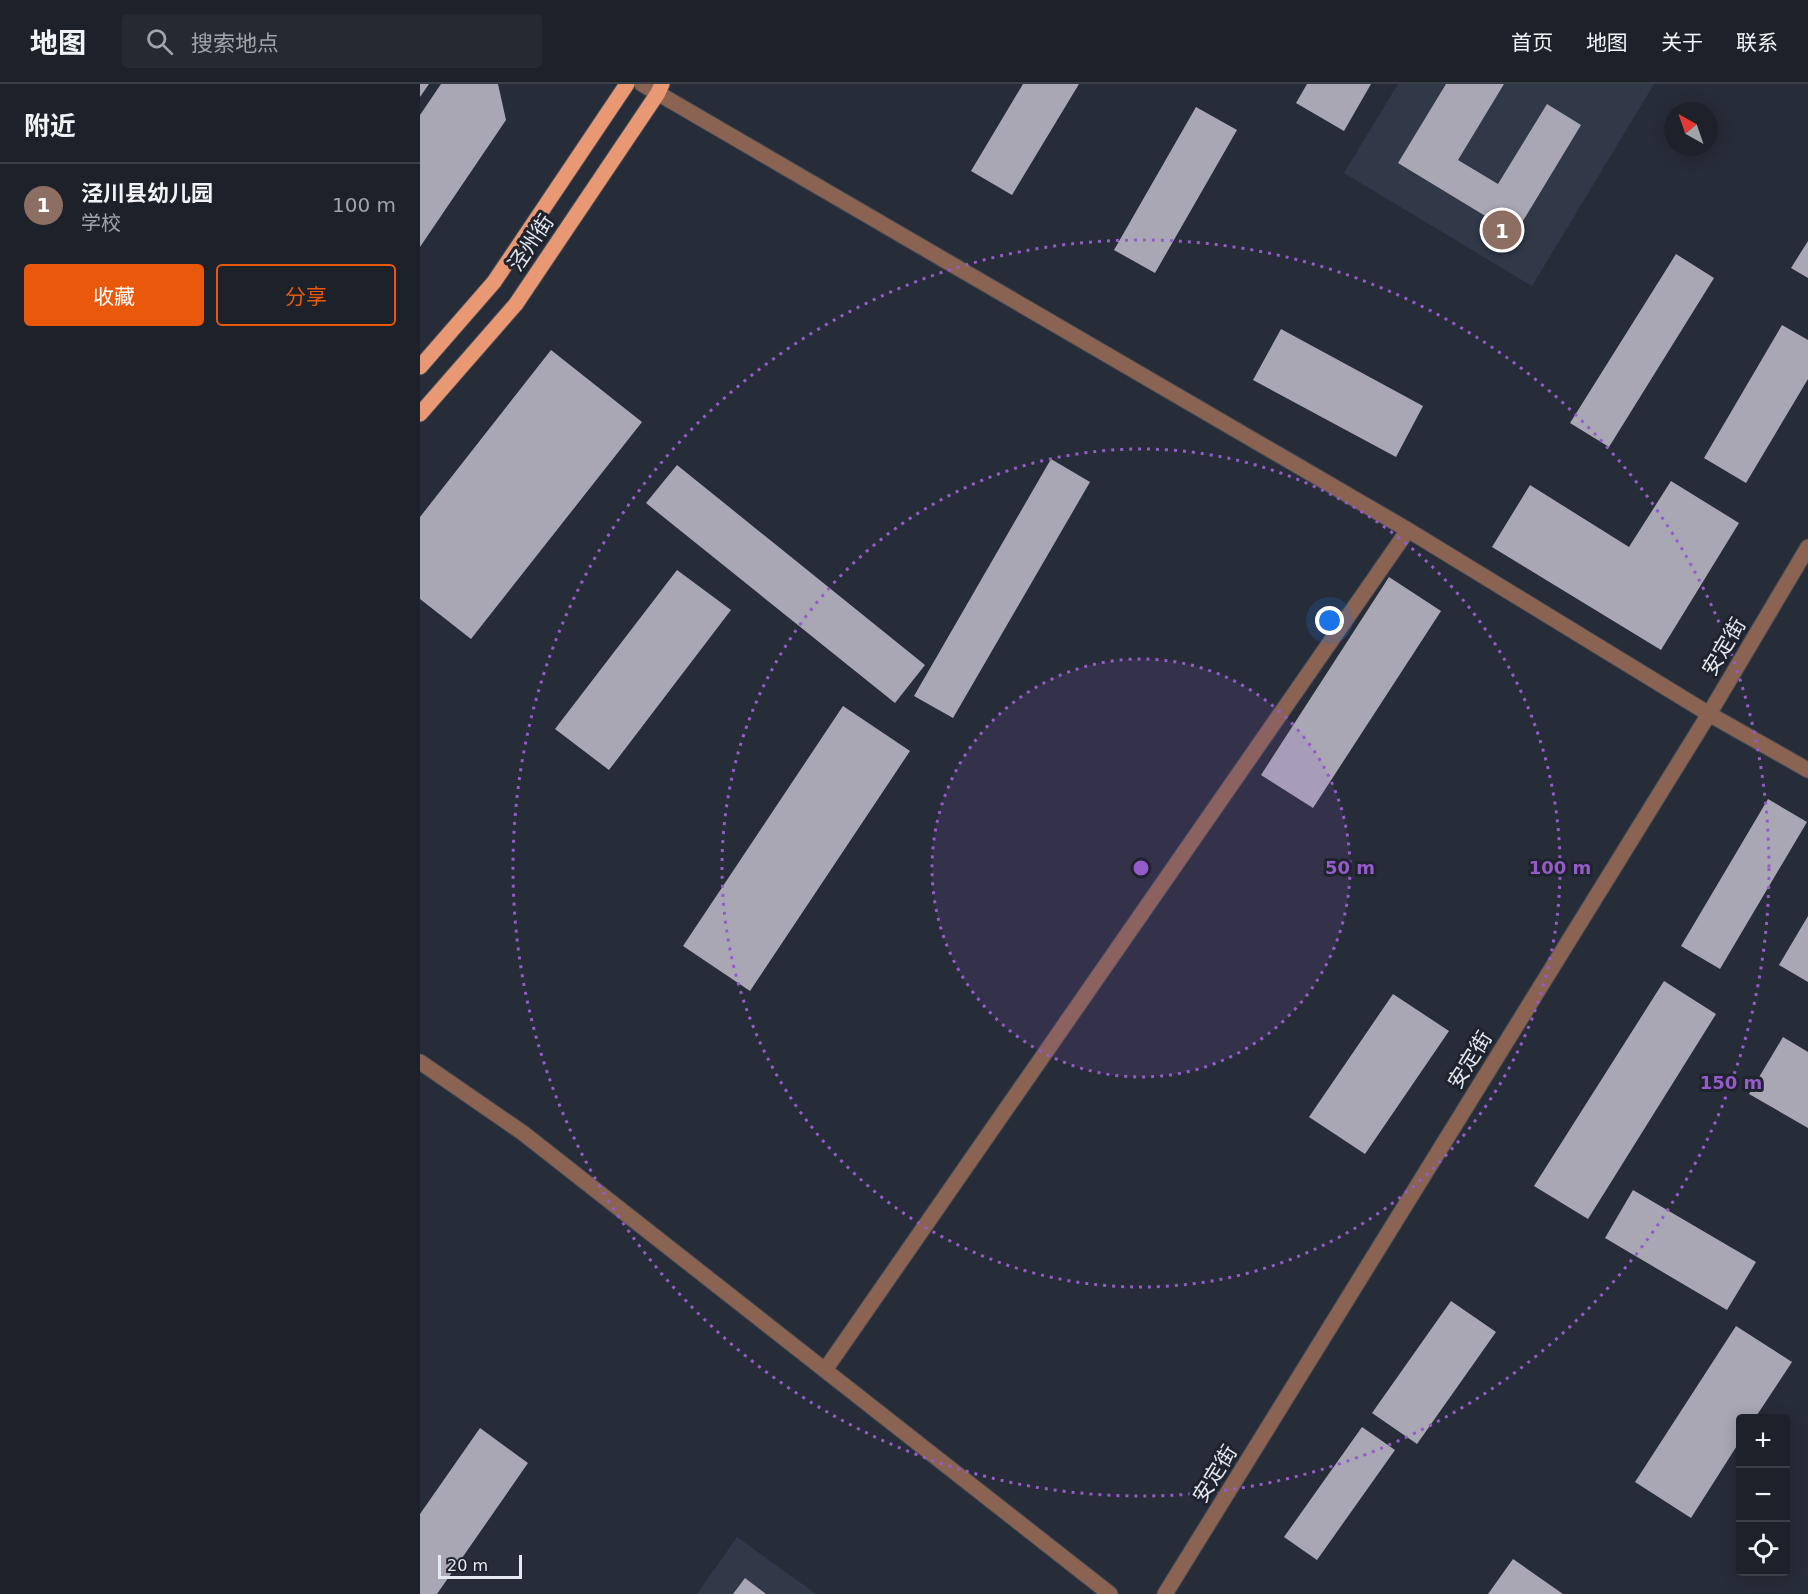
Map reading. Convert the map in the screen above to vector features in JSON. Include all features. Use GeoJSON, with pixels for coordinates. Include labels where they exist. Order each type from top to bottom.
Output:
{"type":"FeatureCollection","features":[{"type":"Feature","properties":{"kind":"main road","name":"泾州街"},"geometry":{"type":"LineString","coordinates":[[420,367],[494,282],[627,84]]}},
{"type":"Feature","properties":{"kind":"main road","name":"泾州街"},"geometry":{"type":"LineString","coordinates":[[420,414],[516,304],[660,89]]}},
{"type":"Feature","properties":{"kind":"street"},"geometry":{"type":"LineString","coordinates":[[642,84],[660,89],[1408,530],[1708,714],[1808,770]]}},
{"type":"Feature","properties":{"kind":"street"},"geometry":{"type":"LineString","coordinates":[[825,1371],[1408,530]]}},
{"type":"Feature","properties":{"kind":"street","name":"安定街"},"geometry":{"type":"LineString","coordinates":[[1165,1594],[1708,714],[1808,547]]}},
{"type":"Feature","properties":{"kind":"street"},"geometry":{"type":"LineString","coordinates":[[420,1062],[523,1133],[1110,1594]]}},
{"type":"Feature","properties":{"kind":"shaded area"},"geometry":{"type":"Polygon","coordinates":[[[1398,84],[1654,84],[1532,286],[1344,173],[1398,84]]]}},
{"type":"Feature","properties":{"kind":"shaded area"},"geometry":{"type":"Polygon","coordinates":[[[737,1537],[816,1594],[697,1594],[737,1537]]]}},
{"type":"Feature","properties":{"kind":"building"},"geometry":{"type":"Polygon","coordinates":[[[420,84],[429,84],[420,97],[420,84]]]}},
{"type":"Feature","properties":{"kind":"building"},"geometry":{"type":"Polygon","coordinates":[[[441,84],[498,84],[506,120],[420,247],[420,115],[441,84]]]}},
{"type":"Feature","properties":{"kind":"building"},"geometry":{"type":"Polygon","coordinates":[[[1023,84],[1079,84],[1012,195],[971,171],[1023,84]]]}},
{"type":"Feature","properties":{"kind":"building"},"geometry":{"type":"Polygon","coordinates":[[[1307,84],[1371,84],[1344,131],[1296,103],[1307,84]]]}},
{"type":"Feature","properties":{"kind":"building"},"geometry":{"type":"Polygon","coordinates":[[[1446,84],[1504,84],[1458,160],[1498,184],[1547,104],[1581,125],[1515,234],[1398,163],[1446,84]]]}},
{"type":"Feature","properties":{"kind":"building"},"geometry":{"type":"Polygon","coordinates":[[[1196,107],[1237,130],[1155,273],[1114,250],[1196,107]]]}},
{"type":"Feature","properties":{"kind":"building"},"geometry":{"type":"Polygon","coordinates":[[[1808,241],[1808,278],[1791,268],[1808,241]]]}},
{"type":"Feature","properties":{"kind":"building"},"geometry":{"type":"Polygon","coordinates":[[[1676,254],[1714,278],[1609,447],[1570,423],[1676,254]]]}},
{"type":"Feature","properties":{"kind":"building"},"geometry":{"type":"Polygon","coordinates":[[[1782,325],[1808,340],[1808,379],[1746,483],[1704,458],[1782,325]]]}},
{"type":"Feature","properties":{"kind":"building"},"geometry":{"type":"Polygon","coordinates":[[[1281,329],[1423,406],[1396,457],[1253,380],[1281,329]]]}},
{"type":"Feature","properties":{"kind":"building"},"geometry":{"type":"Polygon","coordinates":[[[551,350],[642,422],[471,639],[420,599],[420,517],[551,350]]]}},
{"type":"Feature","properties":{"kind":"building"},"geometry":{"type":"Polygon","coordinates":[[[1051,459],[1090,482],[953,718],[914,696],[1051,459]]]}},
{"type":"Feature","properties":{"kind":"building"},"geometry":{"type":"Polygon","coordinates":[[[677,465],[925,665],[895,703],[646,503],[677,465]]]}},
{"type":"Feature","properties":{"kind":"building"},"geometry":{"type":"Polygon","coordinates":[[[1671,481],[1739,523],[1661,650],[1492,547],[1530,485],[1629,547],[1671,481]]]}},
{"type":"Feature","properties":{"kind":"building"},"geometry":{"type":"Polygon","coordinates":[[[677,570],[731,610],[609,770],[555,729],[677,570]]]}},
{"type":"Feature","properties":{"kind":"building"},"geometry":{"type":"Polygon","coordinates":[[[1389,577],[1441,611],[1313,808],[1261,775],[1389,577]]]}},
{"type":"Feature","properties":{"kind":"building"},"geometry":{"type":"Polygon","coordinates":[[[843,706],[910,751],[750,991],[683,946],[843,706]]]}},
{"type":"Feature","properties":{"kind":"building"},"geometry":{"type":"Polygon","coordinates":[[[1768,799],[1807,822],[1720,969],[1681,946],[1768,799]]]}},
{"type":"Feature","properties":{"kind":"building"},"geometry":{"type":"Polygon","coordinates":[[[1808,916],[1808,982],[1779,965],[1808,916]]]}},
{"type":"Feature","properties":{"kind":"building"},"geometry":{"type":"Polygon","coordinates":[[[1664,981],[1716,1014],[1588,1219],[1534,1186],[1664,981]]]}},
{"type":"Feature","properties":{"kind":"building"},"geometry":{"type":"Polygon","coordinates":[[[1393,994],[1449,1031],[1365,1154],[1309,1117],[1393,994]]]}},
{"type":"Feature","properties":{"kind":"building"},"geometry":{"type":"Polygon","coordinates":[[[1783,1037],[1808,1052],[1808,1128],[1749,1094],[1783,1037]]]}},
{"type":"Feature","properties":{"kind":"building"},"geometry":{"type":"Polygon","coordinates":[[[1633,1190],[1756,1262],[1727,1310],[1605,1238],[1633,1190]]]}},
{"type":"Feature","properties":{"kind":"building"},"geometry":{"type":"Polygon","coordinates":[[[1451,1301],[1496,1332],[1417,1444],[1372,1413],[1451,1301]]]}},
{"type":"Feature","properties":{"kind":"building"},"geometry":{"type":"Polygon","coordinates":[[[1736,1326],[1792,1362],[1758,1414],[1736,1414],[1736,1447],[1691,1518],[1635,1482],[1736,1326]]]}},
{"type":"Feature","properties":{"kind":"building"},"geometry":{"type":"Polygon","coordinates":[[[1362,1427],[1395,1450],[1317,1560],[1284,1537],[1362,1427]]]}},
{"type":"Feature","properties":{"kind":"building"},"geometry":{"type":"Polygon","coordinates":[[[480,1428],[528,1463],[437,1594],[420,1594],[420,1514],[480,1428]]]}},
{"type":"Feature","properties":{"kind":"building"},"geometry":{"type":"Polygon","coordinates":[[[1513,1559],[1563,1594],[1488,1594],[1513,1559]]]}},
{"type":"Feature","properties":{"kind":"building"},"geometry":{"type":"Polygon","coordinates":[[[745,1578],[766,1594],[733,1594],[745,1578]]]}},
{"type":"Feature","properties":{"kind":"place","name":"泾川县幼儿园"},"geometry":{"type":"Point","coordinates":[1502,230]}}]}
